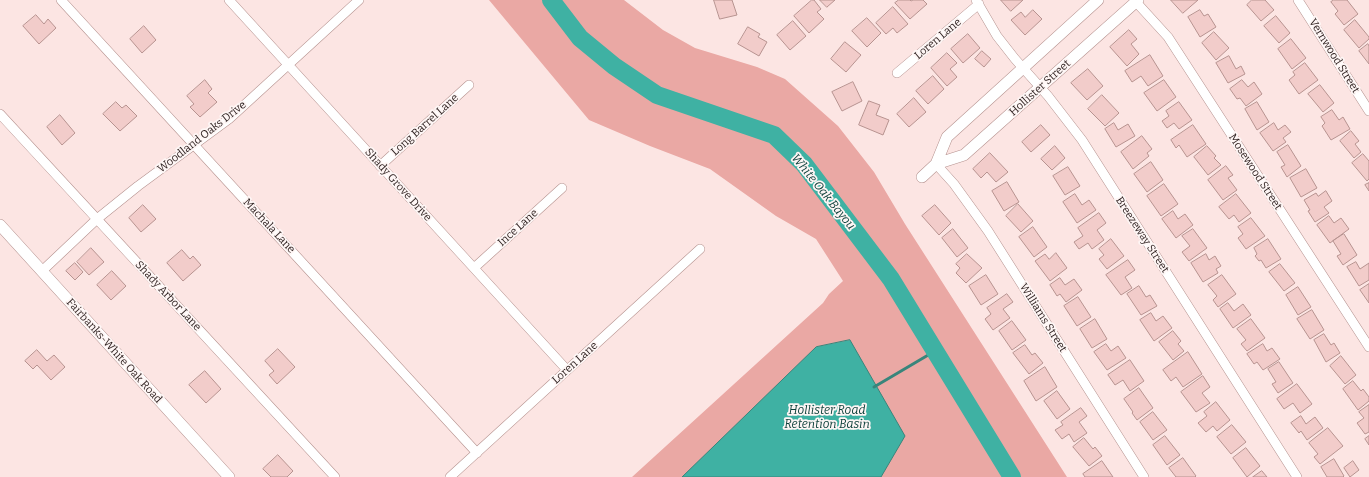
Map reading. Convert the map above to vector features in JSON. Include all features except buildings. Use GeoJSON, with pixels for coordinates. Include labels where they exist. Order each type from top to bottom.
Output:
{"type":"FeatureCollection","features":[{"type":"Feature","properties":{"kind":"street","name":"Machala Lane"},"geometry":{"type":"LineString","coordinates":[[61,0],[477,453]]}},
{"type":"Feature","properties":{"kind":"street","name":"Shady Grove Drive"},"geometry":{"type":"LineString","coordinates":[[229,0],[567,370]]}},
{"type":"Feature","properties":{"kind":"street","name":"Woodland Oaks Drive"},"geometry":{"type":"LineString","coordinates":[[42,271],[97,219],[138,186],[228,119],[359,0]]}},
{"type":"Feature","properties":{"kind":"street","name":"Hollister Street"},"geometry":{"type":"LineString","coordinates":[[922,177],[936,164],[947,137],[1098,0]]}},
{"type":"Feature","properties":{"kind":"street","name":"Vernwood Street"},"geometry":{"type":"LineString","coordinates":[[1298,0],[1369,111]]}},
{"type":"Feature","properties":{"kind":"street","name":"Hollister Street"},"geometry":{"type":"LineString","coordinates":[[936,164],[964,155],[1137,1]]}},
{"type":"Feature","properties":{"kind":"street","name":"Mosewood Street"},"geometry":{"type":"LineString","coordinates":[[1137,1],[1168,37],[1368,342]]}},
{"type":"Feature","properties":{"kind":"street","name":"Breezeway Street"},"geometry":{"type":"LineString","coordinates":[[978,2],[997,36],[1082,140],[1297,477]]}},
{"type":"Feature","properties":{"kind":"street","name":"Loren Lane"},"geometry":{"type":"LineString","coordinates":[[897,73],[978,2]]}},
{"type":"Feature","properties":{"kind":"street","name":"Long Barrel Lane"},"geometry":{"type":"LineString","coordinates":[[380,166],[469,85]]}},
{"type":"Feature","properties":{"kind":"street","name":"Shady Arbor Lane"},"geometry":{"type":"LineString","coordinates":[[0,114],[335,477]]}},
{"type":"Feature","properties":{"kind":"street","name":"Williams Street"},"geometry":{"type":"LineString","coordinates":[[936,164],[954,184],[988,232],[1144,477]]}},
{"type":"Feature","properties":{"kind":"street","name":"Ince Lane"},"geometry":{"type":"LineString","coordinates":[[474,268],[562,188]]}},
{"type":"Feature","properties":{"kind":"street","name":"Fairbanks-White Oak Road"},"geometry":{"type":"LineString","coordinates":[[0,225],[229,477]]}},
{"type":"Feature","properties":{"kind":"street","name":"Loren Lane"},"geometry":{"type":"LineString","coordinates":[[450,477],[700,249]]}},
{"type":"Feature","properties":{"kind":"shaded area"},"geometry":{"type":"Polygon","coordinates":[[[489,0],[624,0],[663,30],[695,48],[757,67],[785,79],[838,126],[874,172],[905,224],[1067,477],[632,477],[823,303],[829,294],[843,281],[816,239],[776,216],[710,169],[650,146],[589,120],[489,0]]]}},
{"type":"Feature","properties":{"kind":"water","name":"Hollister Road Retention Basin"},"geometry":{"type":"Polygon","coordinates":[[[850,340],[905,436],[881,477],[682,477],[816,347],[850,340]]]}},
{"type":"Feature","properties":{"kind":"waterway","name":"White Oak Bayou"},"geometry":{"type":"LineString","coordinates":[[551,0],[580,38],[614,66],[657,95],[774,135],[804,164],[891,279],[1012,477]]}},
{"type":"Feature","properties":{"kind":"waterway"},"geometry":{"type":"LineString","coordinates":[[874,387],[935,351]]}}]}
